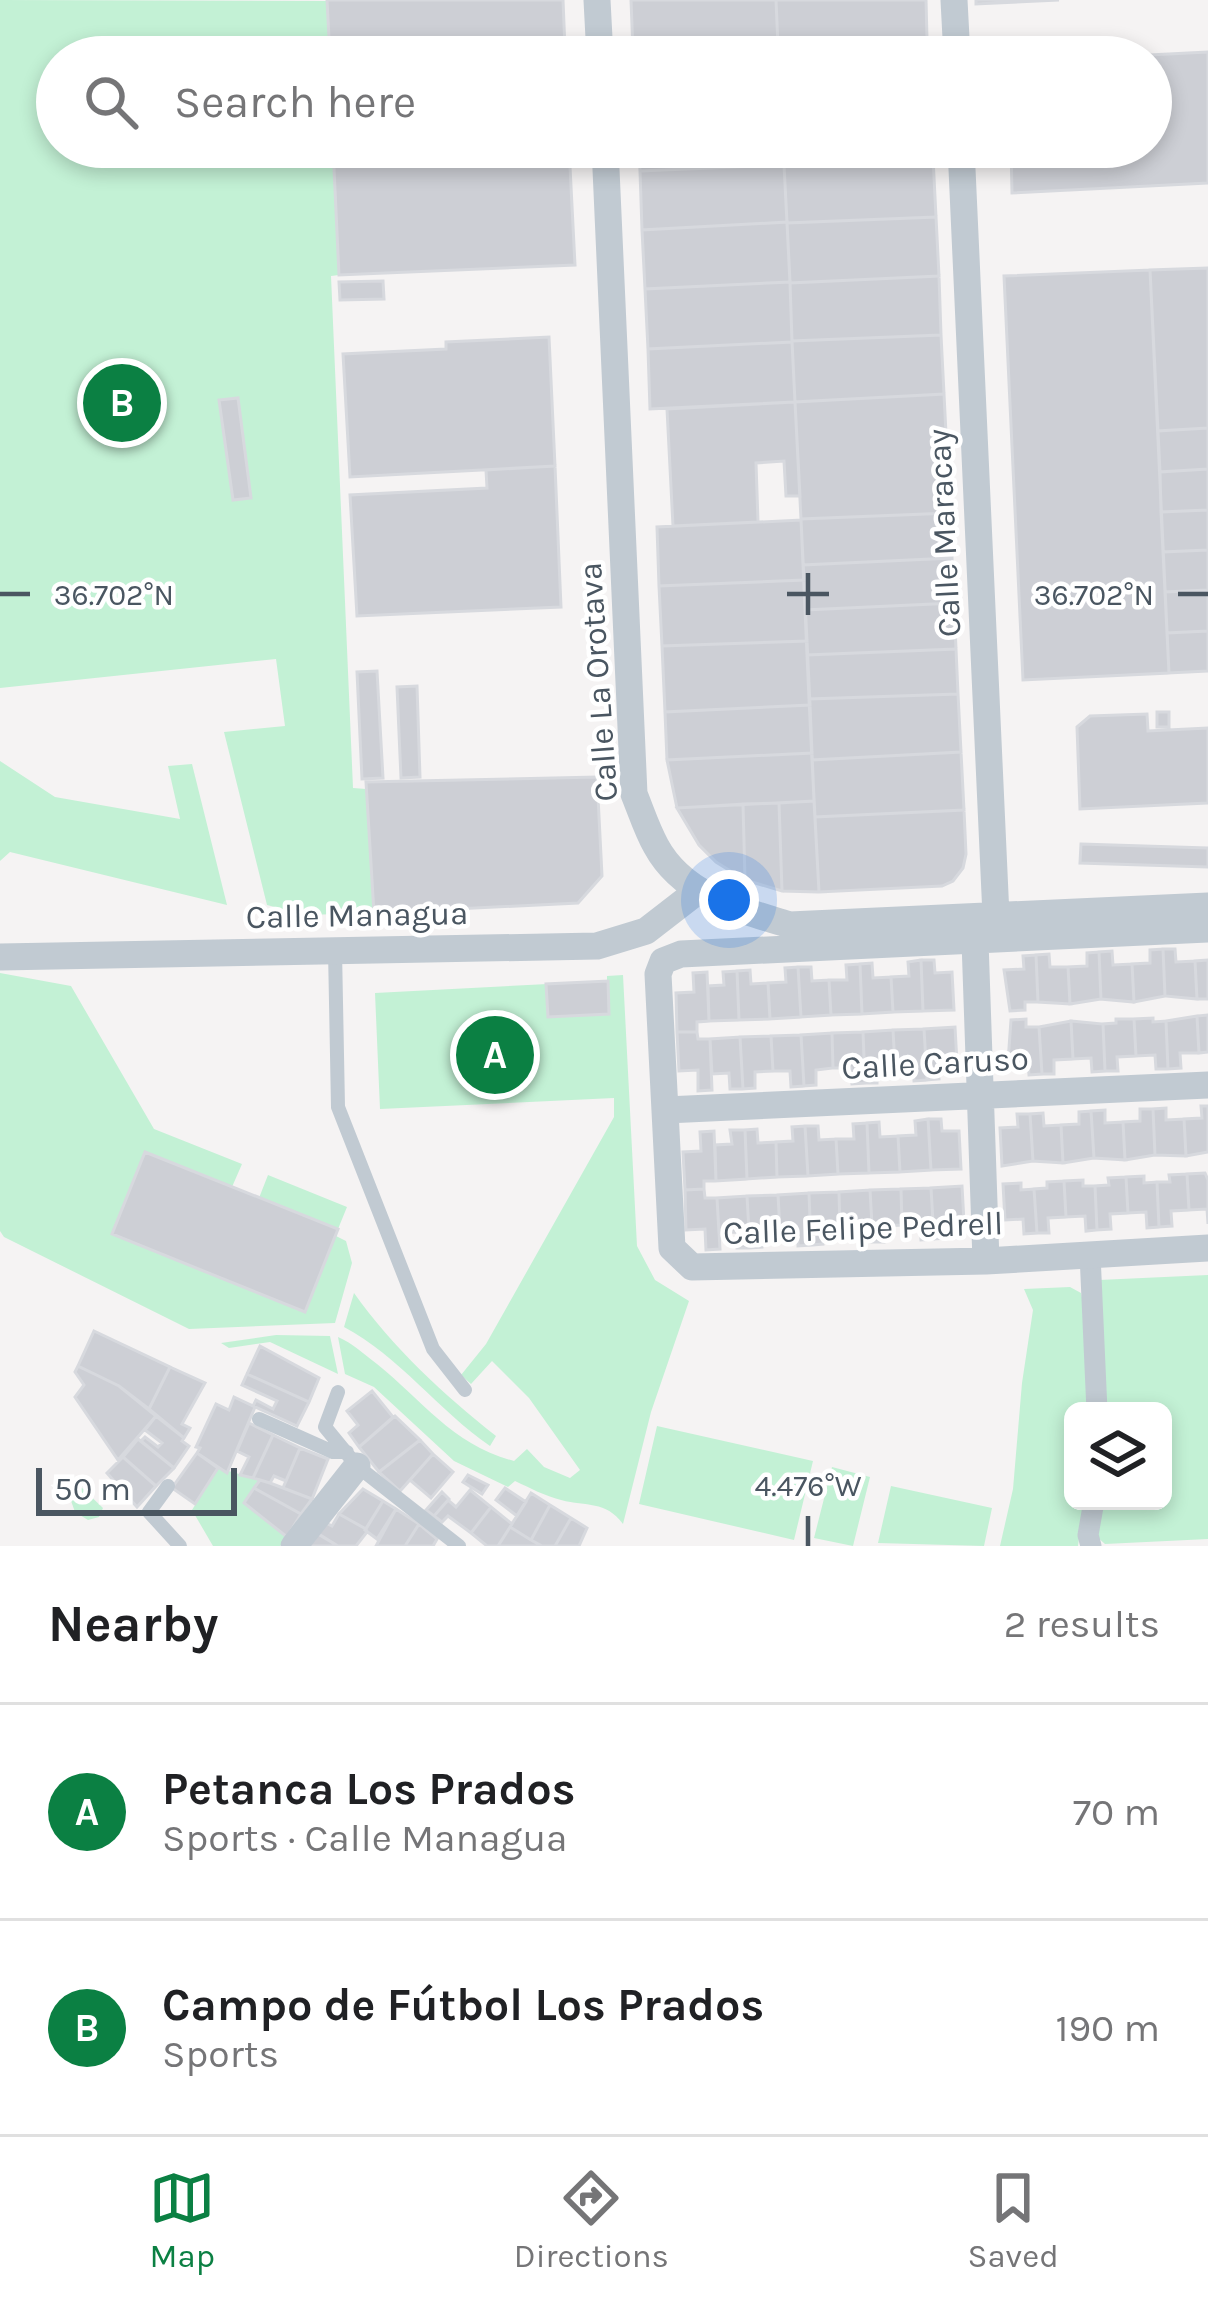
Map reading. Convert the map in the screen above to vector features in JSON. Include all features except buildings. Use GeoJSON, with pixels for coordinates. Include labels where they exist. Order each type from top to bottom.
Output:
{"type":"FeatureCollection","features":[{"type":"Feature","properties":{"kind":"street"},"geometry":{"type":"LineString","coordinates":[[598,0],[599,36]]}},
{"type":"Feature","properties":{"kind":"street"},"geometry":{"type":"LineString","coordinates":[[955,0],[956,36]]}},
{"type":"Feature","properties":{"kind":"street","name":"Calle La Orotava"},"geometry":{"type":"LineString","coordinates":[[605,168],[634,794],[657,849],[699,890],[728,906],[790,925],[1208,905]]}},
{"type":"Feature","properties":{"kind":"street","name":"Calle Maracay"},"geometry":{"type":"LineString","coordinates":[[962,168],[996,916]]}},
{"type":"Feature","properties":{"kind":"street","name":"Calle Managua"},"geometry":{"type":"LineString","coordinates":[[0,957],[597,946],[646,931],[699,890]]}},
{"type":"Feature","properties":{"kind":"street"},"geometry":{"type":"LineString","coordinates":[[986,1261],[975,941],[1208,929]]}},
{"type":"Feature","properties":{"kind":"street","name":"Calle Felipe Pedrell"},"geometry":{"type":"LineString","coordinates":[[975,941],[681,954],[663,961],[658,974],[672,1248],[692,1268],[986,1261],[1208,1248]]}},
{"type":"Feature","properties":{"kind":"street","name":"Calle Caruso"},"geometry":{"type":"LineString","coordinates":[[666,1110],[1208,1085]]}},
{"type":"Feature","properties":{"kind":"street"},"geometry":{"type":"LineString","coordinates":[[1090,1255],[1097,1402]]}},
{"type":"Feature","properties":{"kind":"street"},"geometry":{"type":"LineString","coordinates":[[295,1546],[352,1459]]}},
{"type":"Feature","properties":{"kind":"street"},"geometry":{"type":"LineString","coordinates":[[1091,1546],[1092,1510]]}},
{"type":"Feature","properties":{"kind":"lane"},"geometry":{"type":"LineString","coordinates":[[335,950],[338,1107],[434,1349],[466,1390]]}},
{"type":"Feature","properties":{"kind":"lane"},"geometry":{"type":"LineString","coordinates":[[338,1392],[325,1427],[352,1459],[459,1546]]}},
{"type":"Feature","properties":{"kind":"lane"},"geometry":{"type":"LineString","coordinates":[[259,1419],[352,1459]]}},
{"type":"Feature","properties":{"kind":"lane"},"geometry":{"type":"LineString","coordinates":[[168,1486],[148,1512],[180,1546]]}},
{"type":"Feature","properties":{"kind":"green space"},"geometry":{"type":"Polygon","coordinates":[[[0,0],[327,1],[329,36],[36,36],[36,168],[334,168],[339,275],[331,276],[353,788],[366,789],[374,913],[305,915],[267,905],[224,732],[285,726],[276,659],[0,688],[0,0]]]}},
{"type":"Feature","properties":{"kind":"green space"},"geometry":{"type":"Polygon","coordinates":[[[0,761],[55,797],[180,819],[168,766],[192,764],[227,905],[10,852],[0,861],[0,761]]]}},
{"type":"Feature","properties":{"kind":"green space"},"geometry":{"type":"Polygon","coordinates":[[[0,973],[71,986],[154,1129],[242,1164],[232,1187],[113,1235],[304,1312],[336,1236],[346,1241],[352,1263],[335,1323],[189,1329],[4,1237],[0,1231],[0,973]]]}},
{"type":"Feature","properties":{"kind":"green space"},"geometry":{"type":"Polygon","coordinates":[[[623,975],[637,1246],[655,1280],[689,1301],[651,1412],[623,1524],[602,1508],[555,1498],[515,1481],[508,1487],[454,1461],[374,1387],[345,1374],[338,1337],[473,1444],[514,1461],[527,1449],[544,1467],[570,1478],[580,1470],[529,1398],[492,1361],[471,1384],[461,1375],[486,1344],[614,1117],[614,1098],[380,1109],[375,993],[607,981],[607,976],[623,975]]]}},
{"type":"Feature","properties":{"kind":"green space"},"geometry":{"type":"Polygon","coordinates":[[[268,1175],[347,1207],[338,1229],[259,1198],[268,1175]]]}},
{"type":"Feature","properties":{"kind":"green space"},"geometry":{"type":"Polygon","coordinates":[[[1208,1275],[1208,1539],[1105,1544],[1096,1536],[1099,1510],[1172,1510],[1172,1402],[1105,1402],[1099,1280],[1208,1275]]]}},
{"type":"Feature","properties":{"kind":"green space"},"geometry":{"type":"Polygon","coordinates":[[[1070,1287],[1081,1293],[1084,1307],[1089,1402],[1064,1402],[1064,1510],[1083,1510],[1078,1546],[1000,1546],[1013,1489],[1033,1310],[1024,1289],[1070,1287]]]}},
{"type":"Feature","properties":{"kind":"green space"},"geometry":{"type":"Polygon","coordinates":[[[354,1293],[420,1370],[496,1436],[490,1446],[383,1353],[344,1327],[354,1293]]]}},
{"type":"Feature","properties":{"kind":"green space"},"geometry":{"type":"Polygon","coordinates":[[[276,1335],[330,1336],[338,1374],[270,1342],[229,1348],[221,1343],[276,1335]]]}},
{"type":"Feature","properties":{"kind":"green space"},"geometry":{"type":"Polygon","coordinates":[[[657,1426],[813,1461],[794,1540],[639,1504],[657,1426]]]}},
{"type":"Feature","properties":{"kind":"green space"},"geometry":{"type":"Polygon","coordinates":[[[832,1467],[870,1477],[853,1546],[814,1538],[832,1467]]]}},
{"type":"Feature","properties":{"kind":"green space"},"geometry":{"type":"Polygon","coordinates":[[[218,1468],[260,1480],[245,1504],[287,1537],[280,1546],[213,1546],[192,1510],[218,1468]]]}},
{"type":"Feature","properties":{"kind":"green space"},"geometry":{"type":"Polygon","coordinates":[[[891,1486],[992,1508],[984,1546],[878,1543],[891,1486]]]}},
{"type":"Feature","properties":{"kind":"green space"},"geometry":{"type":"Polygon","coordinates":[[[81,1487],[103,1508],[99,1517],[88,1520],[75,1512],[72,1489],[81,1487]]]}},
{"type":"Feature","properties":{"kind":"place","name":"Campo de Fútbol Los Prados"},"geometry":{"type":"Point","coordinates":[122,403]}},
{"type":"Feature","properties":{"kind":"place","name":"Petanca Los Prados"},"geometry":{"type":"Point","coordinates":[495,1055]}}]}
